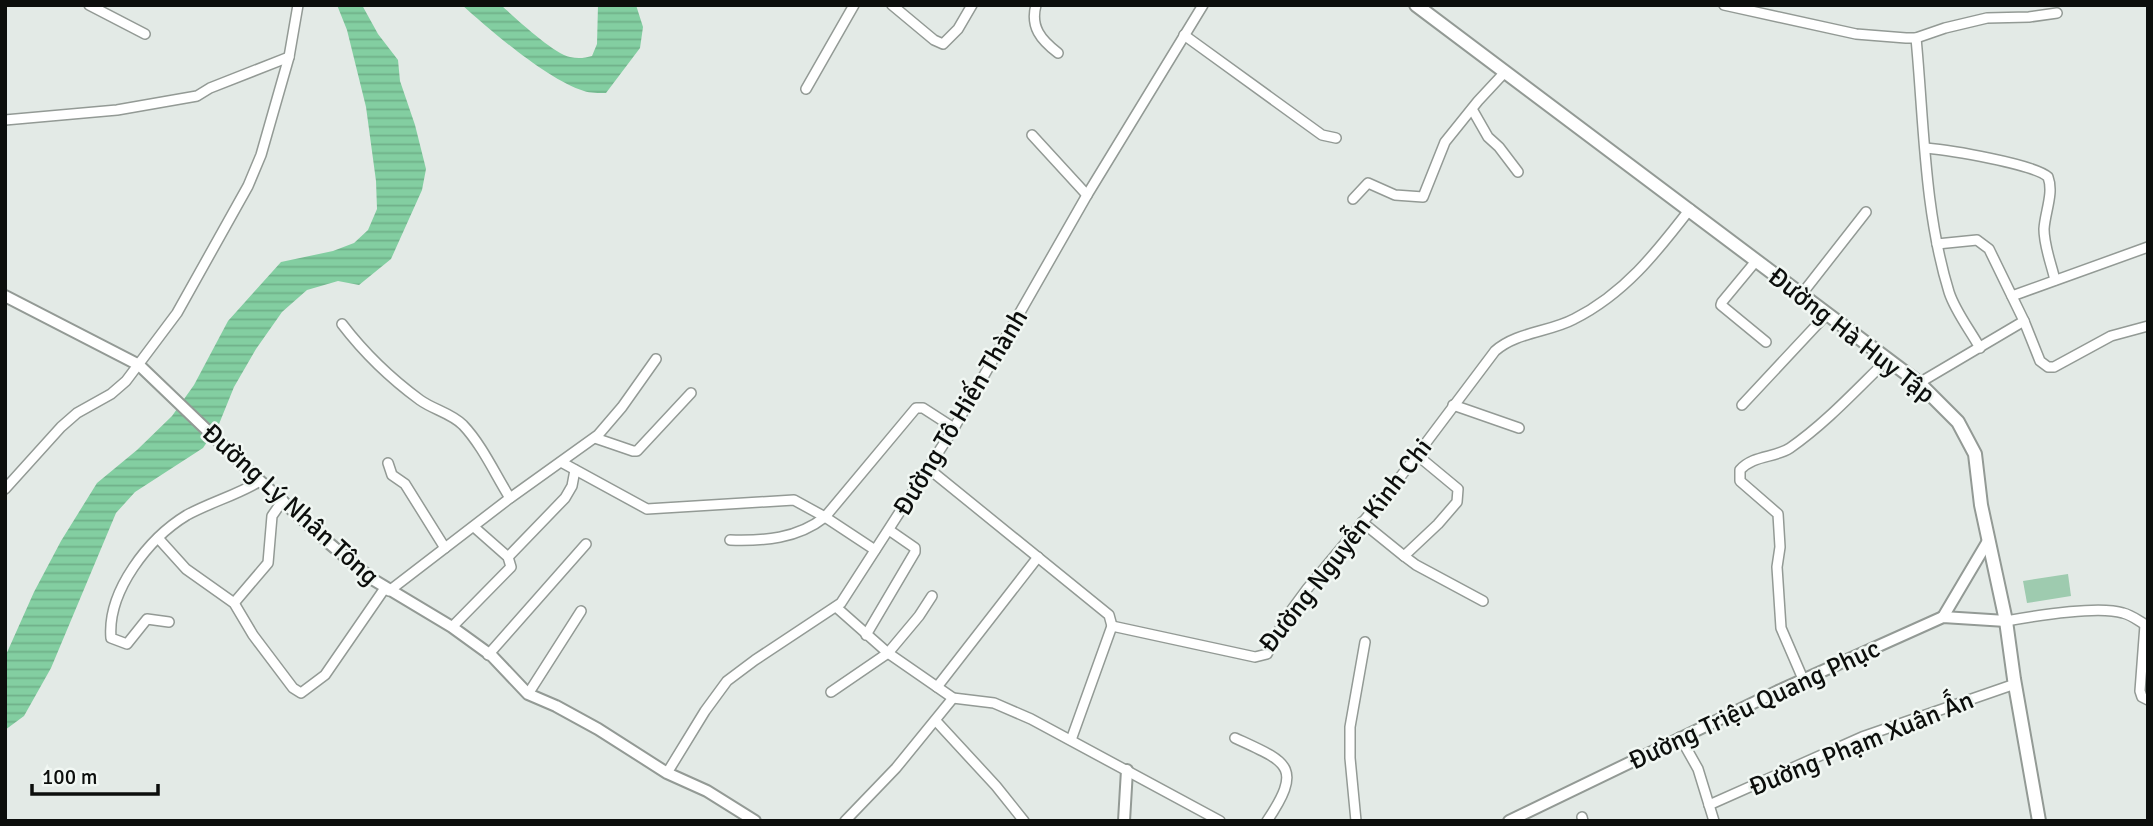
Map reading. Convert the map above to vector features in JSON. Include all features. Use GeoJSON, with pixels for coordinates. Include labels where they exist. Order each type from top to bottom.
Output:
{"type":"FeatureCollection","features":[{"type":"Feature","properties":{"kind":"main road","name":"Đường Hà Huy Tập"},"geometry":{"type":"LineString","coordinates":[[1416,5],[1888,359],[1919,383],[1958,422],[1975,454],[1988,541],[2006,621],[2039,821]]}},
{"type":"Feature","properties":{"kind":"street"},"geometry":{"type":"LineString","coordinates":[[89,5],[145,34]]}},
{"type":"Feature","properties":{"kind":"street"},"geometry":{"type":"LineString","coordinates":[[5,489],[61,427],[77,413],[111,394],[139,365],[177,313],[248,186],[261,155],[289,57],[298,5]]}},
{"type":"Feature","properties":{"kind":"street"},"geometry":{"type":"LineString","coordinates":[[806,89],[854,5]]}},
{"type":"Feature","properties":{"kind":"street"},"geometry":{"type":"LineString","coordinates":[[892,5],[934,40],[943,44],[958,29],[972,5]]}},
{"type":"Feature","properties":{"kind":"street"},"geometry":{"type":"LineString","coordinates":[[1036,5],[1033,17],[1039,36],[1058,53]]}},
{"type":"Feature","properties":{"kind":"street","name":"Đường Tô Hiến Thành"},"geometry":{"type":"LineString","coordinates":[[667,773],[727,681],[841,603],[954,428],[1087,195],[1203,5]]}},
{"type":"Feature","properties":{"kind":"street"},"geometry":{"type":"LineString","coordinates":[[1724,5],[1856,34],[1916,38],[1987,18],[2057,13]]}},
{"type":"Feature","properties":{"kind":"street"},"geometry":{"type":"LineString","coordinates":[[1184,35],[1322,135],[1336,138]]}},
{"type":"Feature","properties":{"kind":"street"},"geometry":{"type":"LineString","coordinates":[[1916,38],[1937,244],[1950,295],[1980,348]]}},
{"type":"Feature","properties":{"kind":"street"},"geometry":{"type":"LineString","coordinates":[[5,120],[117,110],[197,96],[210,88],[289,57]]}},
{"type":"Feature","properties":{"kind":"street"},"geometry":{"type":"LineString","coordinates":[[1353,199],[1368,183],[1395,195],[1423,197],[1442,148],[1504,72]]}},
{"type":"Feature","properties":{"kind":"street"},"geometry":{"type":"LineString","coordinates":[[1472,108],[1488,137],[1518,172]]}},
{"type":"Feature","properties":{"kind":"street"},"geometry":{"type":"LineString","coordinates":[[1032,135],[1087,195]]}},
{"type":"Feature","properties":{"kind":"street"},"geometry":{"type":"LineString","coordinates":[[1926,148],[1964,153],[2045,174],[2051,188],[2046,209],[2045,236],[2055,280]]}},
{"type":"Feature","properties":{"kind":"street","name":"Đường Nguyễn Kinh Chi"},"geometry":{"type":"LineString","coordinates":[[1112,626],[1261,657],[1307,589],[1417,455],[1501,345],[1574,319],[1616,292],[1651,259],[1689,209]]}},
{"type":"Feature","properties":{"kind":"street"},"geometry":{"type":"LineString","coordinates":[[1801,295],[1866,212]]}},
{"type":"Feature","properties":{"kind":"street"},"geometry":{"type":"LineString","coordinates":[[1937,244],[1976,240],[1989,249],[2040,361],[2048,367],[2054,367],[2111,336],[2148,327]]}},
{"type":"Feature","properties":{"kind":"street"},"geometry":{"type":"LineString","coordinates":[[2011,296],[2148,247]]}},
{"type":"Feature","properties":{"kind":"street"},"geometry":{"type":"LineString","coordinates":[[1756,261],[1721,305],[1766,342]]}},
{"type":"Feature","properties":{"kind":"street","name":"Đường Lý Nhân Tông"},"geometry":{"type":"LineString","coordinates":[[5,296],[139,365],[330,544],[387,589],[452,627],[492,656],[528,694],[598,729],[667,773],[707,790],[755,821]]}},
{"type":"Feature","properties":{"kind":"street"},"geometry":{"type":"LineString","coordinates":[[1742,405],[1826,314]]}},
{"type":"Feature","properties":{"kind":"street"},"geometry":{"type":"LineString","coordinates":[[1919,383],[2024,321]]}},
{"type":"Feature","properties":{"kind":"street"},"geometry":{"type":"LineString","coordinates":[[342,324],[379,368],[421,401],[460,422],[510,498]]}},
{"type":"Feature","properties":{"kind":"street"},"geometry":{"type":"LineString","coordinates":[[158,538],[186,569],[234,603],[253,635],[293,688],[301,693],[325,676],[387,589],[595,438],[622,407],[656,359]]}},
{"type":"Feature","properties":{"kind":"street"},"geometry":{"type":"LineString","coordinates":[[1803,679],[1781,628],[1777,567],[1780,547],[1778,514],[1740,481],[1740,470],[1756,460],[1786,450],[1811,432],[1888,359]]}},
{"type":"Feature","properties":{"kind":"street"},"geometry":{"type":"LineString","coordinates":[[595,438],[637,451],[691,393]]}},
{"type":"Feature","properties":{"kind":"street"},"geometry":{"type":"LineString","coordinates":[[1453,405],[1519,428]]}},
{"type":"Feature","properties":{"kind":"street"},"geometry":{"type":"LineString","coordinates":[[730,540],[773,539],[801,531],[825,517],[916,408],[923,408],[954,428]]}},
{"type":"Feature","properties":{"kind":"street"},"geometry":{"type":"LineString","coordinates":[[1404,556],[1438,524],[1459,498],[1455,486],[1417,455]]}},
{"type":"Feature","properties":{"kind":"street"},"geometry":{"type":"LineString","coordinates":[[561,462],[647,509],[740,505],[789,499],[825,517],[875,550]]}},
{"type":"Feature","properties":{"kind":"street"},"geometry":{"type":"LineString","coordinates":[[388,463],[392,475],[409,490],[445,548]]}},
{"type":"Feature","properties":{"kind":"street"},"geometry":{"type":"LineString","coordinates":[[929,469],[1109,615],[1112,626],[1071,740]]}},
{"type":"Feature","properties":{"kind":"street"},"geometry":{"type":"LineString","coordinates":[[508,557],[565,498],[572,486],[575,470]]}},
{"type":"Feature","properties":{"kind":"street"},"geometry":{"type":"LineString","coordinates":[[169,622],[147,619],[127,643],[111,638],[112,618],[124,584],[137,562],[158,538],[186,516],[260,481]]}},
{"type":"Feature","properties":{"kind":"street"},"geometry":{"type":"LineString","coordinates":[[234,603],[268,563],[272,516],[283,500]]}},
{"type":"Feature","properties":{"kind":"street"},"geometry":{"type":"LineString","coordinates":[[1362,522],[1416,565],[1483,601]]}},
{"type":"Feature","properties":{"kind":"street"},"geometry":{"type":"LineString","coordinates":[[452,627],[509,571],[511,563],[508,557],[474,527]]}},
{"type":"Feature","properties":{"kind":"street"},"geometry":{"type":"LineString","coordinates":[[866,635],[915,552],[915,548],[888,530]]}},
{"type":"Feature","properties":{"kind":"street"},"geometry":{"type":"LineString","coordinates":[[1943,617],[1988,541]]}},
{"type":"Feature","properties":{"kind":"street"},"geometry":{"type":"LineString","coordinates":[[488,655],[586,544]]}},
{"type":"Feature","properties":{"kind":"street"},"geometry":{"type":"LineString","coordinates":[[937,687],[1038,557]]}},
{"type":"Feature","properties":{"kind":"street"},"geometry":{"type":"LineString","coordinates":[[831,692],[888,653],[932,596]]}},
{"type":"Feature","properties":{"kind":"street"},"geometry":{"type":"LineString","coordinates":[[836,607],[888,653],[953,698],[994,703],[1031,719],[1220,821]]}},
{"type":"Feature","properties":{"kind":"street"},"geometry":{"type":"LineString","coordinates":[[528,694],[581,611]]}},
{"type":"Feature","properties":{"kind":"street"},"geometry":{"type":"LineString","coordinates":[[2006,621],[2045,615],[2113,611],[2126,613],[2147,626],[2140,691],[2142,697],[2148,700]]}},
{"type":"Feature","properties":{"kind":"street","name":"Đường Triệu Quang Phục"},"geometry":{"type":"LineString","coordinates":[[1513,820],[1803,679],[1943,617],[2006,621]]}},
{"type":"Feature","properties":{"kind":"street"},"geometry":{"type":"LineString","coordinates":[[1356,821],[1350,727],[1365,642]]}},
{"type":"Feature","properties":{"kind":"street","name":"Đường Phạm Xuân Ấn"},"geometry":{"type":"LineString","coordinates":[[1709,805],[1862,737],[2015,684]]}},
{"type":"Feature","properties":{"kind":"street"},"geometry":{"type":"LineString","coordinates":[[845,821],[896,768],[953,698]]}},
{"type":"Feature","properties":{"kind":"street"},"geometry":{"type":"LineString","coordinates":[[936,721],[996,786],[1024,821]]}},
{"type":"Feature","properties":{"kind":"street"},"geometry":{"type":"LineString","coordinates":[[1681,737],[1698,769],[1714,821]]}},
{"type":"Feature","properties":{"kind":"street"},"geometry":{"type":"LineString","coordinates":[[1235,738],[1275,756],[1282,763],[1288,781],[1287,788],[1267,821]]}},
{"type":"Feature","properties":{"kind":"street"},"geometry":{"type":"LineString","coordinates":[[1124,821],[1127,770]]}},
{"type":"Feature","properties":{"kind":"shaded area"},"geometry":{"type":"Polygon","coordinates":[[[337,5],[362,5],[378,34],[398,60],[400,81],[426,169],[422,190],[391,259],[359,285],[338,281],[307,290],[282,312],[256,349],[234,387],[219,424],[203,448],[135,492],[116,513],[51,668],[24,716],[5,730],[5,657],[34,592],[61,541],[97,483],[172,416],[194,385],[228,321],[281,262],[333,251],[354,243],[368,230],[377,209],[366,107],[347,30],[337,5]]]}},
{"type":"Feature","properties":{"kind":"shaded area"},"geometry":{"type":"Polygon","coordinates":[[[462,5],[501,5],[554,49],[570,57],[579,58],[592,56],[597,44],[598,5],[636,5],[643,27],[640,48],[606,93],[586,92],[537,66],[462,5]]]}},
{"type":"Feature","properties":{"kind":"shaded area"},"geometry":{"type":"Polygon","coordinates":[[[2068,574],[2071,596],[2027,603],[2023,581],[2068,574]]]}}]}
